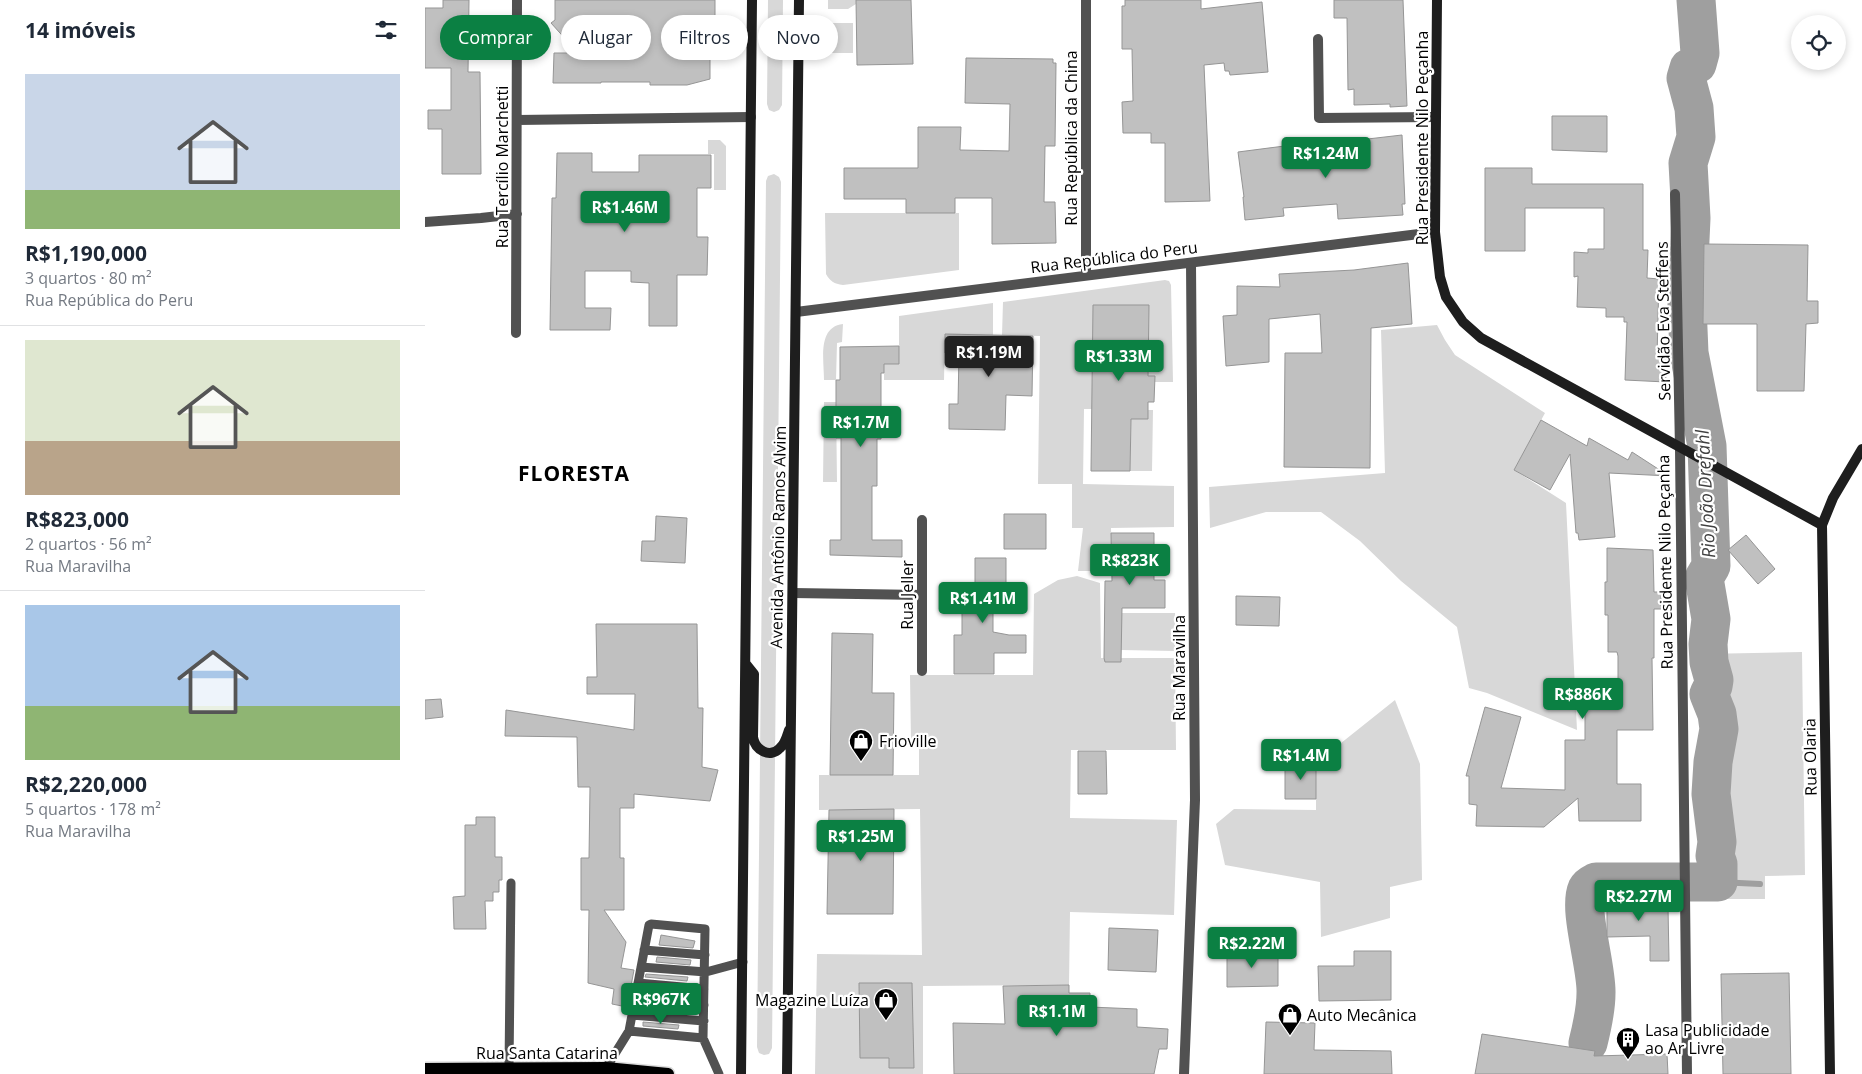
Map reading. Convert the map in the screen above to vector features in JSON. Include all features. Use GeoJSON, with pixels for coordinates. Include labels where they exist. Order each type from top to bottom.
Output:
{"type":"FeatureCollection","features":[{"type":"Feature","properties":{"kind":"main road","name":"Rua Santa Catarina"},"geometry":{"type":"LineString","coordinates":[[425,1069],[606,1068],[668,1074]]}},
{"type":"Feature","properties":{"kind":"street","name":"Rua Tercílio Marchetti"},"geometry":{"type":"LineString","coordinates":[[517,0],[517,333]]}},
{"type":"Feature","properties":{"kind":"street","name":"Avenida Antônio Ramos Alvim"},"geometry":{"type":"LineString","coordinates":[[741,1074],[752,0]]}},
{"type":"Feature","properties":{"kind":"street","name":"Avenida Antônio Ramos Alvim"},"geometry":{"type":"LineString","coordinates":[[787,1074],[799,0]]}},
{"type":"Feature","properties":{"kind":"street","name":"Rua República da China"},"geometry":{"type":"LineString","coordinates":[[1086,0],[1086,275]]}},
{"type":"Feature","properties":{"kind":"street","name":"Rua Presidente Nilo Peçanha"},"geometry":{"type":"LineString","coordinates":[[1437,0],[1435,232],[1440,277],[1446,297],[1463,322],[1481,338],[1681,448],[1687,1074]]}},
{"type":"Feature","properties":{"kind":"street"},"geometry":{"type":"LineString","coordinates":[[1318,39],[1319,118],[1436,117]]}},
{"type":"Feature","properties":{"kind":"street"},"geometry":{"type":"LineString","coordinates":[[517,120],[751,116]]}},
{"type":"Feature","properties":{"kind":"street","name":"Servidão Eva Steffens"},"geometry":{"type":"LineString","coordinates":[[1675,194],[1681,448]]}},
{"type":"Feature","properties":{"kind":"street"},"geometry":{"type":"LineString","coordinates":[[425,222],[517,214]]}},
{"type":"Feature","properties":{"kind":"street","name":"Rua República do Peru"},"geometry":{"type":"LineString","coordinates":[[796,312],[1435,232]]}},
{"type":"Feature","properties":{"kind":"street","name":"Rua Maravilha"},"geometry":{"type":"LineString","coordinates":[[1184,1074],[1195,800],[1191,262]]}},
{"type":"Feature","properties":{"kind":"street"},"geometry":{"type":"LineString","coordinates":[[1681,448],[1822,525]]}},
{"type":"Feature","properties":{"kind":"street","name":"Rua Olaria"},"geometry":{"type":"LineString","coordinates":[[1830,1074],[1822,525],[1833,498],[1862,449]]}},
{"type":"Feature","properties":{"kind":"street","name":"Rua Jeller"},"geometry":{"type":"LineString","coordinates":[[922,671],[923,520]]}},
{"type":"Feature","properties":{"kind":"street"},"geometry":{"type":"LineString","coordinates":[[793,593],[922,594]]}},
{"type":"Feature","properties":{"kind":"street"},"geometry":{"type":"LineString","coordinates":[[746,664],[754,674],[753,737],[757,747],[762,752],[767,753],[779,750],[787,737],[791,724]]}},
{"type":"Feature","properties":{"kind":"lane"},"geometry":{"type":"LineString","coordinates":[[509,1068],[511,882]]}},
{"type":"Feature","properties":{"kind":"lane"},"geometry":{"type":"LineString","coordinates":[[606,1068],[629,1031],[649,925],[651,924],[704,929],[703,1038],[719,1074]]}},
{"type":"Feature","properties":{"kind":"lane"},"geometry":{"type":"LineString","coordinates":[[644,950],[705,955]]}},
{"type":"Feature","properties":{"kind":"lane"},"geometry":{"type":"LineString","coordinates":[[641,966],[705,972],[743,962]]}},
{"type":"Feature","properties":{"kind":"lane"},"geometry":{"type":"LineString","coordinates":[[638,982],[704,989]]}},
{"type":"Feature","properties":{"kind":"lane"},"geometry":{"type":"LineString","coordinates":[[635,999],[704,1005]]}},
{"type":"Feature","properties":{"kind":"lane"},"geometry":{"type":"LineString","coordinates":[[632,1015],[704,1021]]}},
{"type":"Feature","properties":{"kind":"lane"},"geometry":{"type":"LineString","coordinates":[[629,1031],[703,1038]]}},
{"type":"Feature","properties":{"kind":"shaded area"},"geometry":{"type":"Polygon","coordinates":[[[768,0],[783,0],[783,15],[768,15],[768,0]]]}},
{"type":"Feature","properties":{"kind":"shaded area"},"geometry":{"type":"Polygon","coordinates":[[[828,0],[856,0],[856,4],[848,9],[828,9],[828,0]]]}},
{"type":"Feature","properties":{"kind":"shaded area"},"geometry":{"type":"Polygon","coordinates":[[[838,23],[853,23],[853,53],[838,53],[838,23]]]}},
{"type":"Feature","properties":{"kind":"shaded area"},"geometry":{"type":"Polygon","coordinates":[[[767,60],[782,60],[782,105],[779,110],[774,112],[769,110],[767,104],[767,60]]]}},
{"type":"Feature","properties":{"kind":"shaded area"},"geometry":{"type":"Polygon","coordinates":[[[708,140],[720,140],[726,146],[726,190],[714,190],[714,154],[708,154],[708,140]]]}},
{"type":"Feature","properties":{"kind":"shaded area"},"geometry":{"type":"Polygon","coordinates":[[[774,174],[779,177],[781,182],[772,1048],[769,1054],[764,1055],[759,1053],[757,1047],[766,181],[768,176],[774,174]]]}},
{"type":"Feature","properties":{"kind":"shaded area"},"geometry":{"type":"Polygon","coordinates":[[[825,213],[959,213],[959,270],[843,285],[835,283],[826,274],[825,213]]]}},
{"type":"Feature","properties":{"kind":"shaded area"},"geometry":{"type":"Polygon","coordinates":[[[1169,281],[1171,285],[1173,382],[1131,382],[1149,343],[1149,305],[1093,305],[1092,409],[1084,409],[1083,484],[1174,486],[1174,527],[1111,528],[1112,575],[1103,575],[1095,571],[1078,571],[1083,528],[1072,528],[1072,484],[1038,484],[1040,336],[1002,335],[1003,302],[1169,281]]]}},
{"type":"Feature","properties":{"kind":"shaded area"},"geometry":{"type":"Polygon","coordinates":[[[993,303],[993,335],[945,335],[944,380],[884,380],[884,364],[899,363],[899,316],[993,303]]]}},
{"type":"Feature","properties":{"kind":"shaded area"},"geometry":{"type":"Polygon","coordinates":[[[843,324],[842,342],[837,343],[836,380],[824,380],[823,354],[826,338],[829,331],[835,326],[843,324]]]}},
{"type":"Feature","properties":{"kind":"shaded area"},"geometry":{"type":"Polygon","coordinates":[[[1437,325],[1455,355],[1545,413],[1514,470],[1566,503],[1577,730],[1487,693],[1469,688],[1457,627],[1401,581],[1360,541],[1321,512],[1266,512],[1210,528],[1209,487],[1385,473],[1381,330],[1437,325]]]}},
{"type":"Feature","properties":{"kind":"shaded area"},"geometry":{"type":"Polygon","coordinates":[[[824,402],[836,402],[837,482],[823,482],[824,402]]]}},
{"type":"Feature","properties":{"kind":"shaded area"},"geometry":{"type":"Polygon","coordinates":[[[1148,410],[1153,410],[1152,471],[1130,471],[1131,419],[1148,419],[1148,410]]]}},
{"type":"Feature","properties":{"kind":"shaded area"},"geometry":{"type":"Polygon","coordinates":[[[1077,576],[1100,583],[1101,658],[1175,658],[1176,750],[1071,750],[1070,818],[1177,820],[1174,915],[1070,912],[1069,985],[923,986],[923,1074],[815,1074],[817,954],[922,955],[920,809],[819,810],[819,775],[919,775],[919,743],[911,743],[910,675],[1033,675],[1034,594],[1058,580],[1077,576]]]}},
{"type":"Feature","properties":{"kind":"shaded area"},"geometry":{"type":"Polygon","coordinates":[[[1121,613],[1175,613],[1175,651],[1121,650],[1121,613]]]}},
{"type":"Feature","properties":{"kind":"shaded area"},"geometry":{"type":"Polygon","coordinates":[[[1802,652],[1805,875],[1765,876],[1765,899],[1705,899],[1702,654],[1802,652]]]}},
{"type":"Feature","properties":{"kind":"shaded area"},"geometry":{"type":"Polygon","coordinates":[[[1395,700],[1420,764],[1422,880],[1390,887],[1390,918],[1321,937],[1320,882],[1225,865],[1216,824],[1234,809],[1316,810],[1316,763],[1395,700]]]}},
{"type":"Feature","properties":{"kind":"building"},"geometry":{"type":"Polygon","coordinates":[[[443,0],[469,0],[469,15],[440,15],[440,60],[468,60],[468,72],[480,72],[481,174],[442,174],[442,129],[428,129],[428,110],[451,110],[451,68],[425,68],[425,8],[443,8],[443,0]]]}},
{"type":"Feature","properties":{"kind":"building"},"geometry":{"type":"Polygon","coordinates":[[[555,0],[715,0],[715,15],[661,15],[661,60],[710,60],[710,79],[687,85],[650,85],[650,82],[553,83],[554,53],[561,53],[561,60],[651,60],[651,15],[561,15],[561,34],[551,23],[555,20],[555,0]]]}},
{"type":"Feature","properties":{"kind":"building"},"geometry":{"type":"Polygon","coordinates":[[[856,0],[911,0],[913,64],[857,65],[856,0]]]}},
{"type":"Feature","properties":{"kind":"building"},"geometry":{"type":"Polygon","coordinates":[[[1125,0],[1201,0],[1201,9],[1262,2],[1268,72],[1230,75],[1229,71],[1225,71],[1224,63],[1204,65],[1210,201],[1165,202],[1165,143],[1151,143],[1151,133],[1123,133],[1122,102],[1133,101],[1132,49],[1122,49],[1122,6],[1125,6],[1125,0]]]}},
{"type":"Feature","properties":{"kind":"building"},"geometry":{"type":"Polygon","coordinates":[[[1334,0],[1403,0],[1407,106],[1390,107],[1390,104],[1354,105],[1354,89],[1348,90],[1347,18],[1334,18],[1334,0]]]}},
{"type":"Feature","properties":{"kind":"building"},"geometry":{"type":"Polygon","coordinates":[[[966,58],[1053,59],[1053,63],[1056,63],[1055,146],[1045,146],[1044,202],[1055,202],[1056,243],[992,244],[992,198],[955,198],[955,213],[906,213],[906,199],[844,199],[844,168],[918,168],[918,127],[961,127],[960,150],[1009,151],[1010,104],[965,103],[966,58]]]}},
{"type":"Feature","properties":{"kind":"building"},"geometry":{"type":"Polygon","coordinates":[[[1552,116],[1607,116],[1607,152],[1552,150],[1552,116]]]}},
{"type":"Feature","properties":{"kind":"building"},"geometry":{"type":"Polygon","coordinates":[[[1402,135],[1405,204],[1402,204],[1403,215],[1338,219],[1337,204],[1283,208],[1284,216],[1245,220],[1238,152],[1300,144],[1300,149],[1359,146],[1359,140],[1402,135]]]}},
{"type":"Feature","properties":{"kind":"building"},"geometry":{"type":"Polygon","coordinates":[[[557,153],[592,153],[592,172],[639,172],[639,155],[711,155],[711,188],[697,188],[697,237],[708,237],[707,275],[677,275],[677,326],[649,326],[649,283],[631,282],[631,271],[585,271],[585,308],[611,308],[610,330],[550,330],[552,198],[556,198],[557,153]]]}},
{"type":"Feature","properties":{"kind":"building"},"geometry":{"type":"Polygon","coordinates":[[[1485,168],[1532,168],[1532,184],[1643,184],[1643,250],[1648,250],[1647,278],[1659,279],[1657,357],[1665,357],[1666,382],[1625,380],[1627,322],[1624,322],[1624,317],[1606,317],[1606,308],[1577,307],[1578,276],[1574,277],[1574,252],[1588,253],[1588,249],[1604,249],[1604,208],[1525,208],[1525,251],[1485,251],[1485,168]]]}},
{"type":"Feature","properties":{"kind":"building"},"geometry":{"type":"Polygon","coordinates":[[[1704,244],[1808,245],[1807,301],[1818,301],[1818,323],[1806,324],[1804,391],[1757,391],[1757,324],[1703,324],[1704,244]]]}},
{"type":"Feature","properties":{"kind":"building"},"geometry":{"type":"Polygon","coordinates":[[[1408,263],[1412,324],[1371,328],[1370,468],[1284,467],[1285,353],[1322,353],[1320,314],[1269,319],[1269,362],[1226,366],[1223,316],[1237,315],[1237,286],[1280,287],[1279,274],[1354,270],[1408,263]]]}},
{"type":"Feature","properties":{"kind":"building"},"geometry":{"type":"Polygon","coordinates":[[[1093,305],[1149,305],[1148,376],[1155,376],[1154,402],[1148,402],[1148,419],[1131,419],[1130,471],[1091,471],[1093,305]]]}},
{"type":"Feature","properties":{"kind":"building"},"geometry":{"type":"Polygon","coordinates":[[[945,334],[1033,336],[1032,396],[1006,395],[1005,430],[949,429],[949,404],[958,404],[959,353],[945,353],[945,334]]]}},
{"type":"Feature","properties":{"kind":"building"},"geometry":{"type":"Polygon","coordinates":[[[899,346],[899,364],[884,364],[884,373],[881,373],[881,439],[877,439],[877,486],[872,486],[872,540],[902,540],[902,557],[830,555],[830,540],[841,540],[841,438],[836,438],[836,380],[840,380],[840,347],[899,346]]]}},
{"type":"Feature","properties":{"kind":"building"},"geometry":{"type":"Polygon","coordinates":[[[1541,420],[1587,446],[1589,438],[1628,460],[1632,452],[1669,476],[1609,473],[1615,537],[1579,540],[1578,533],[1576,533],[1570,454],[1550,490],[1514,470],[1541,420]]]}},
{"type":"Feature","properties":{"kind":"building"},"geometry":{"type":"Polygon","coordinates":[[[1004,514],[1046,514],[1046,549],[1004,549],[1004,514]]]}},
{"type":"Feature","properties":{"kind":"building"},"geometry":{"type":"Polygon","coordinates":[[[656,516],[687,518],[685,563],[641,561],[642,541],[655,541],[656,516]]]}},
{"type":"Feature","properties":{"kind":"building"},"geometry":{"type":"Polygon","coordinates":[[[1111,533],[1154,533],[1154,580],[1165,580],[1165,608],[1122,608],[1121,662],[1105,662],[1104,658],[1105,581],[1112,581],[1111,533]]]}},
{"type":"Feature","properties":{"kind":"building"},"geometry":{"type":"Polygon","coordinates":[[[1746,535],[1775,569],[1758,584],[1728,550],[1746,535]]]}},
{"type":"Feature","properties":{"kind":"building"},"geometry":{"type":"Polygon","coordinates":[[[1607,548],[1653,550],[1654,592],[1661,592],[1661,609],[1654,609],[1654,658],[1652,658],[1653,730],[1617,730],[1617,784],[1641,784],[1641,821],[1579,821],[1578,798],[1544,827],[1476,826],[1477,805],[1469,804],[1469,776],[1466,776],[1485,707],[1521,717],[1501,788],[1565,790],[1565,740],[1585,740],[1585,703],[1618,703],[1618,656],[1617,652],[1608,652],[1608,615],[1605,615],[1607,548]]]}},
{"type":"Feature","properties":{"kind":"building"},"geometry":{"type":"Polygon","coordinates":[[[975,558],[1006,558],[1006,583],[993,583],[993,632],[1009,635],[1026,635],[1026,653],[994,653],[994,674],[954,674],[954,635],[962,635],[962,598],[967,598],[967,595],[975,595],[975,558]]]}},
{"type":"Feature","properties":{"kind":"building"},"geometry":{"type":"Polygon","coordinates":[[[1236,596],[1280,597],[1279,626],[1236,625],[1236,596]]]}},
{"type":"Feature","properties":{"kind":"building"},"geometry":{"type":"Polygon","coordinates":[[[596,624],[697,624],[698,708],[703,708],[702,767],[718,770],[710,801],[634,794],[634,808],[620,808],[620,858],[624,858],[624,910],[604,910],[626,942],[621,968],[634,970],[627,1007],[612,1004],[614,989],[588,983],[589,910],[581,910],[581,858],[589,858],[590,787],[578,787],[577,737],[505,736],[506,710],[634,730],[635,694],[587,694],[587,677],[597,677],[596,624]]]}},
{"type":"Feature","properties":{"kind":"building"},"geometry":{"type":"Polygon","coordinates":[[[832,633],[873,634],[872,693],[894,693],[893,775],[830,775],[832,633]]]}},
{"type":"Feature","properties":{"kind":"building"},"geometry":{"type":"Polygon","coordinates":[[[441,699],[443,717],[425,719],[425,700],[441,699]]]}},
{"type":"Feature","properties":{"kind":"building"},"geometry":{"type":"Polygon","coordinates":[[[1078,751],[1106,751],[1107,794],[1078,794],[1078,751]]]}},
{"type":"Feature","properties":{"kind":"building"},"geometry":{"type":"Polygon","coordinates":[[[1285,763],[1316,763],[1316,799],[1285,799],[1285,763]]]}},
{"type":"Feature","properties":{"kind":"building"},"geometry":{"type":"Polygon","coordinates":[[[894,809],[893,914],[827,914],[829,810],[894,809]]]}},
{"type":"Feature","properties":{"kind":"building"},"geometry":{"type":"Polygon","coordinates":[[[476,817],[495,817],[495,857],[502,857],[502,880],[499,880],[499,892],[493,892],[493,901],[485,901],[486,929],[454,929],[453,897],[465,896],[465,825],[476,825],[476,817]]]}},
{"type":"Feature","properties":{"kind":"building"},"geometry":{"type":"Polygon","coordinates":[[[1650,893],[1650,908],[1668,907],[1669,961],[1650,961],[1650,936],[1607,937],[1607,894],[1650,893]]]}},
{"type":"Feature","properties":{"kind":"building"},"geometry":{"type":"Polygon","coordinates":[[[1109,928],[1158,930],[1156,972],[1108,970],[1109,928]]]}},
{"type":"Feature","properties":{"kind":"building"},"geometry":{"type":"Polygon","coordinates":[[[661,935],[695,941],[693,948],[659,945],[661,935]]]}},
{"type":"Feature","properties":{"kind":"building"},"geometry":{"type":"Polygon","coordinates":[[[1230,950],[1278,952],[1278,986],[1227,987],[1227,952],[1230,952],[1230,950]]]}},
{"type":"Feature","properties":{"kind":"building"},"geometry":{"type":"Polygon","coordinates":[[[1354,951],[1391,951],[1391,1000],[1319,1001],[1318,966],[1354,966],[1354,951]]]}},
{"type":"Feature","properties":{"kind":"building"},"geometry":{"type":"Polygon","coordinates":[[[657,957],[691,960],[690,965],[656,962],[657,957]]]}},
{"type":"Feature","properties":{"kind":"building"},"geometry":{"type":"Polygon","coordinates":[[[1789,973],[1791,1074],[1723,1074],[1721,974],[1789,973]]]}},
{"type":"Feature","properties":{"kind":"building"},"geometry":{"type":"Polygon","coordinates":[[[646,974],[688,977],[687,981],[645,977],[646,974]]]}},
{"type":"Feature","properties":{"kind":"building","name":"Magazine Luíza"},"geometry":{"type":"Polygon","coordinates":[[[859,983],[912,983],[914,1068],[889,1068],[889,1058],[860,1058],[859,983]]]}},
{"type":"Feature","properties":{"kind":"building"},"geometry":{"type":"Polygon","coordinates":[[[1069,985],[1069,993],[1090,993],[1090,1007],[1137,1009],[1137,1027],[1168,1029],[1167,1049],[1159,1049],[1154,1074],[954,1074],[953,1023],[1005,1024],[1003,986],[1069,985]]]}},
{"type":"Feature","properties":{"kind":"building"},"geometry":{"type":"Polygon","coordinates":[[[643,990],[685,994],[684,997],[642,993],[643,990]]]}},
{"type":"Feature","properties":{"kind":"building"},"geometry":{"type":"Polygon","coordinates":[[[640,1006],[682,1009],[681,1013],[644,1010],[640,1009],[640,1006]]]}},
{"type":"Feature","properties":{"kind":"building"},"geometry":{"type":"Polygon","coordinates":[[[643,1022],[679,1025],[678,1029],[643,1026],[643,1022]]]}},
{"type":"Feature","properties":{"kind":"building"},"geometry":{"type":"Polygon","coordinates":[[[1266,1022],[1315,1023],[1314,1050],[1391,1051],[1392,1074],[1264,1074],[1266,1022]]]}},
{"type":"Feature","properties":{"kind":"building"},"geometry":{"type":"Polygon","coordinates":[[[1482,1034],[1595,1051],[1594,1056],[1667,1054],[1668,1074],[1475,1074],[1482,1034]]]}},
{"type":"Feature","properties":{"kind":"waterway","name":"Rio João Drefahl"},"geometry":{"type":"LineString","coordinates":[[1588,1043],[1595,1012],[1596,993],[1585,910],[1585,898],[1589,886],[1596,882],[1718,882],[1718,864],[1715,856],[1717,842],[1711,794],[1713,762],[1719,729],[1717,714],[1709,694],[1714,680],[1709,662],[1708,644],[1711,619],[1704,578],[1711,566],[1707,446],[1689,353],[1687,305],[1691,218],[1688,163],[1696,137],[1694,108],[1686,78],[1689,68],[1697,64],[1700,53],[1696,0]]}},
{"type":"Feature","properties":{"kind":"waterway"},"geometry":{"type":"LineString","coordinates":[[1718,882],[1760,884]]}},
{"type":"Feature","properties":{"kind":"place","name":"Frioville"},"geometry":{"type":"Point","coordinates":[861,762]}},
{"type":"Feature","properties":{"kind":"place","name":"Magazine Luíza"},"geometry":{"type":"Point","coordinates":[886,1021]}},
{"type":"Feature","properties":{"kind":"place","name":"Auto Mecânica"},"geometry":{"type":"Point","coordinates":[1290,1036]}},
{"type":"Feature","properties":{"kind":"place","name":"Lasa Publicidade ao Ar Livre"},"geometry":{"type":"Point","coordinates":[1628,1060]}},
{"type":"Feature","properties":{"kind":"district","name":"FLORESTA"},"geometry":{"type":"Point","coordinates":[574,474]}}]}
